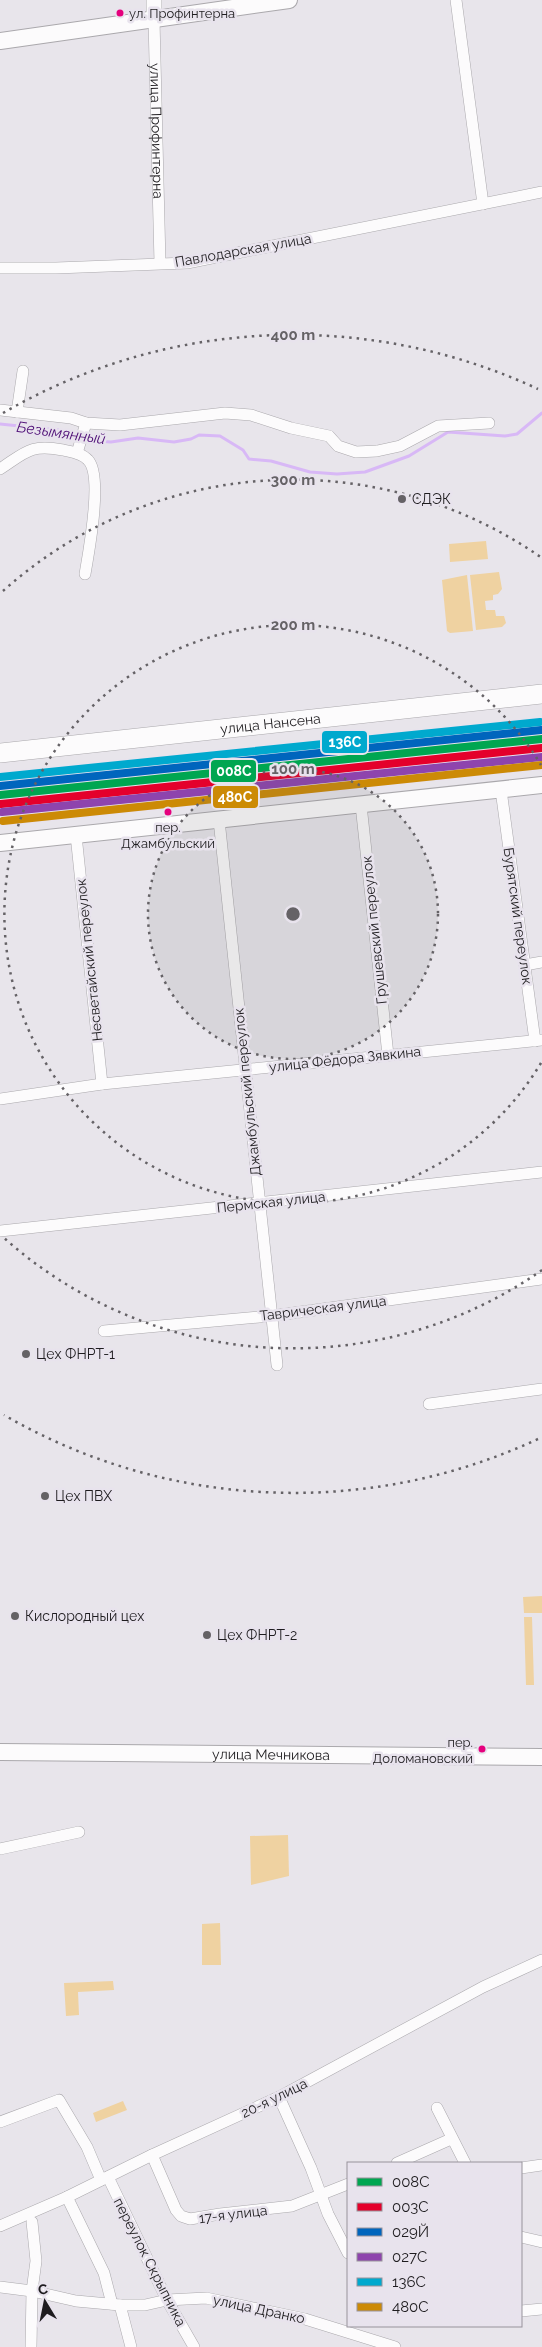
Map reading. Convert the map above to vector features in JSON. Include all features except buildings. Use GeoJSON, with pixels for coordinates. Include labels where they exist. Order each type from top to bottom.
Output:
{"type":"FeatureCollection","features":[{"type":"Feature","properties":{"kind":"main road"},"geometry":{"type":"LineString","coordinates":[[0,41],[289,0]]}},
{"type":"Feature","properties":{"kind":"main road","name":"улица Нансена"},"geometry":{"type":"LineString","coordinates":[[0,753],[542,694]]}},
{"type":"Feature","properties":{"kind":"main road"},"geometry":{"type":"LineString","coordinates":[[0,843],[542,785]]}},
{"type":"Feature","properties":{"kind":"main road","name":"улица Мечникова"},"geometry":{"type":"LineString","coordinates":[[0,1752],[542,1756]]}},
{"type":"Feature","properties":{"kind":"street","name":"улица Профинтерна"},"geometry":{"type":"LineString","coordinates":[[154,0],[160,264]]}},
{"type":"Feature","properties":{"kind":"street"},"geometry":{"type":"LineString","coordinates":[[456,0],[483,204]]}},
{"type":"Feature","properties":{"kind":"street","name":"Павлодарская улица"},"geometry":{"type":"LineString","coordinates":[[0,268],[187,263],[542,192]]}},
{"type":"Feature","properties":{"kind":"street"},"geometry":{"type":"LineString","coordinates":[[18,412],[22,371]]}},
{"type":"Feature","properties":{"kind":"street"},"geometry":{"type":"LineString","coordinates":[[0,410],[71,418],[86,424],[120,425],[225,413],[251,415],[291,428],[329,436],[338,446],[356,452],[377,451],[400,446],[438,426],[489,423]]}},
{"type":"Feature","properties":{"kind":"street"},"geometry":{"type":"LineString","coordinates":[[78,448],[86,424]]}},
{"type":"Feature","properties":{"kind":"street"},"geometry":{"type":"LineString","coordinates":[[0,470],[34,448],[78,448],[87,458],[95,471],[95,488],[85,574]]}},
{"type":"Feature","properties":{"kind":"street","name":"Бурятский переулок"},"geometry":{"type":"LineString","coordinates":[[501,790],[525,965],[539,1041]]}},
{"type":"Feature","properties":{"kind":"street","name":"Грушевский переулок"},"geometry":{"type":"LineString","coordinates":[[361,805],[388,1054]]}},
{"type":"Feature","properties":{"kind":"street","name":"Джамбульский переулок"},"geometry":{"type":"LineString","coordinates":[[219,820],[277,1365]]}},
{"type":"Feature","properties":{"kind":"street","name":"Несветайский переулок"},"geometry":{"type":"LineString","coordinates":[[76,835],[102,1084]]}},
{"type":"Feature","properties":{"kind":"street"},"geometry":{"type":"LineString","coordinates":[[525,965],[542,962]]}},
{"type":"Feature","properties":{"kind":"street","name":"улица Фёдора Зявкина"},"geometry":{"type":"LineString","coordinates":[[0,1099],[102,1084],[388,1054],[539,1041]]}},
{"type":"Feature","properties":{"kind":"street","name":"Пермская улица"},"geometry":{"type":"LineString","coordinates":[[0,1231],[542,1172]]}},
{"type":"Feature","properties":{"kind":"street","name":"Таврическая улица"},"geometry":{"type":"LineString","coordinates":[[104,1331],[271,1316],[542,1279]]}},
{"type":"Feature","properties":{"kind":"street"},"geometry":{"type":"LineString","coordinates":[[429,1404],[542,1389]]}},
{"type":"Feature","properties":{"kind":"street"},"geometry":{"type":"LineString","coordinates":[[0,1849],[79,1832]]}},
{"type":"Feature","properties":{"kind":"street","name":"20-я улица"},"geometry":{"type":"LineString","coordinates":[[0,2226],[67,2197],[152,2155],[279,2097],[483,1987],[542,1960]]}},
{"type":"Feature","properties":{"kind":"street"},"geometry":{"type":"LineString","coordinates":[[279,2097],[335,2230],[347,2251]]}},
{"type":"Feature","properties":{"kind":"street","name":"переулок Скрыпника"},"geometry":{"type":"LineString","coordinates":[[0,2122],[59,2100],[87,2147],[194,2347]]}},
{"type":"Feature","properties":{"kind":"street"},"geometry":{"type":"LineString","coordinates":[[437,2108],[451,2140],[464,2162]]}},
{"type":"Feature","properties":{"kind":"street"},"geometry":{"type":"LineString","coordinates":[[399,2162],[451,2140]]}},
{"type":"Feature","properties":{"kind":"street","name":"17-я улица"},"geometry":{"type":"LineString","coordinates":[[152,2155],[176,2210],[181,2216],[190,2219],[292,2206],[347,2184]]}},
{"type":"Feature","properties":{"kind":"street"},"geometry":{"type":"LineString","coordinates":[[522,2168],[542,2165]]}},
{"type":"Feature","properties":{"kind":"street"},"geometry":{"type":"LineString","coordinates":[[67,2197],[104,2273],[131,2347]]}},
{"type":"Feature","properties":{"kind":"street"},"geometry":{"type":"LineString","coordinates":[[31,2347],[32,2290],[36,2261],[32,2222]]}},
{"type":"Feature","properties":{"kind":"street"},"geometry":{"type":"LineString","coordinates":[[522,2237],[542,2242]]}},
{"type":"Feature","properties":{"kind":"street","name":"улица Дранко"},"geometry":{"type":"LineString","coordinates":[[0,2288],[32,2290],[76,2301],[116,2305],[145,2305],[168,2300],[206,2298],[305,2319],[396,2347]]}},
{"type":"Feature","properties":{"kind":"street"},"geometry":{"type":"LineString","coordinates":[[522,2311],[542,2308]]}},
{"type":"Feature","properties":{"kind":"shaded area"},"geometry":{"type":"Polygon","coordinates":[[[486,541],[488,559],[450,562],[449,544],[486,541]]]}},
{"type":"Feature","properties":{"kind":"shaded area"},"geometry":{"type":"Polygon","coordinates":[[[499,572],[502,589],[498,594],[493,595],[493,600],[485,601],[486,610],[495,610],[496,616],[504,616],[506,623],[502,627],[476,630],[470,575],[499,572]]]}},
{"type":"Feature","properties":{"kind":"shaded area"},"geometry":{"type":"Polygon","coordinates":[[[467,575],[473,631],[450,633],[447,631],[442,580],[467,575]]]}},
{"type":"Feature","properties":{"kind":"shaded area"},"geometry":{"type":"Polygon","coordinates":[[[542,1596],[542,1613],[524,1613],[523,1597],[542,1596]]]}},
{"type":"Feature","properties":{"kind":"shaded area"},"geometry":{"type":"Polygon","coordinates":[[[524,1617],[532,1617],[534,1685],[526,1685],[524,1617]]]}},
{"type":"Feature","properties":{"kind":"shaded area"},"geometry":{"type":"Polygon","coordinates":[[[288,1835],[289,1876],[251,1885],[250,1836],[288,1835]]]}},
{"type":"Feature","properties":{"kind":"shaded area"},"geometry":{"type":"Polygon","coordinates":[[[220,1923],[221,1965],[202,1965],[202,1924],[220,1923]]]}},
{"type":"Feature","properties":{"kind":"shaded area"},"geometry":{"type":"Polygon","coordinates":[[[113,1981],[114,1990],[78,1992],[79,2015],[66,2016],[64,1983],[113,1981]]]}},
{"type":"Feature","properties":{"kind":"shaded area"},"geometry":{"type":"Polygon","coordinates":[[[123,2101],[127,2110],[96,2122],[93,2113],[123,2101]]]}},
{"type":"Feature","properties":{"kind":"waterway","name":"Безымянный"},"geometry":{"type":"LineString","coordinates":[[0,424],[58,430],[97,441],[111,442],[138,438],[174,442],[191,439],[199,435],[220,436],[243,450],[249,459],[271,461],[310,472],[337,474],[365,472],[409,456],[448,432],[505,436],[517,434],[542,413]]}},
{"type":"Feature","properties":{"kind":"transit line","name":"136С"},"geometry":{"type":"LineString","coordinates":[[0,777],[540,722]]}},
{"type":"Feature","properties":{"kind":"transit line","name":"029Й"},"geometry":{"type":"LineString","coordinates":[[0,786],[541,730]]}},
{"type":"Feature","properties":{"kind":"transit line","name":"008С"},"geometry":{"type":"LineString","coordinates":[[0,795],[542,739]]}},
{"type":"Feature","properties":{"kind":"transit line","name":"003С"},"geometry":{"type":"LineString","coordinates":[[1,804],[542,748]]}},
{"type":"Feature","properties":{"kind":"transit line","name":"027С"},"geometry":{"type":"LineString","coordinates":[[2,812],[542,757]]}},
{"type":"Feature","properties":{"kind":"transit line","name":"480С"},"geometry":{"type":"LineString","coordinates":[[3,821],[542,765]]}},
{"type":"Feature","properties":{"kind":"place","name":"ул. Профинтерна"},"geometry":{"type":"Point","coordinates":[120,13]}},
{"type":"Feature","properties":{"kind":"place","name":"СДЭК"},"geometry":{"type":"Point","coordinates":[402,499]}},
{"type":"Feature","properties":{"kind":"place","name":"пер. Джамбульский"},"geometry":{"type":"Point","coordinates":[168,812]}},
{"type":"Feature","properties":{"kind":"place","name":"Цех ФНРТ-1"},"geometry":{"type":"Point","coordinates":[26,1354]}},
{"type":"Feature","properties":{"kind":"place","name":"Цех ПВХ"},"geometry":{"type":"Point","coordinates":[45,1496]}},
{"type":"Feature","properties":{"kind":"place","name":"Кислородный цех"},"geometry":{"type":"Point","coordinates":[15,1616]}},
{"type":"Feature","properties":{"kind":"place","name":"Цех ФНРТ-2"},"geometry":{"type":"Point","coordinates":[207,1635]}},
{"type":"Feature","properties":{"kind":"place","name":"пер. Доломановский"},"geometry":{"type":"Point","coordinates":[482,1749]}}]}
